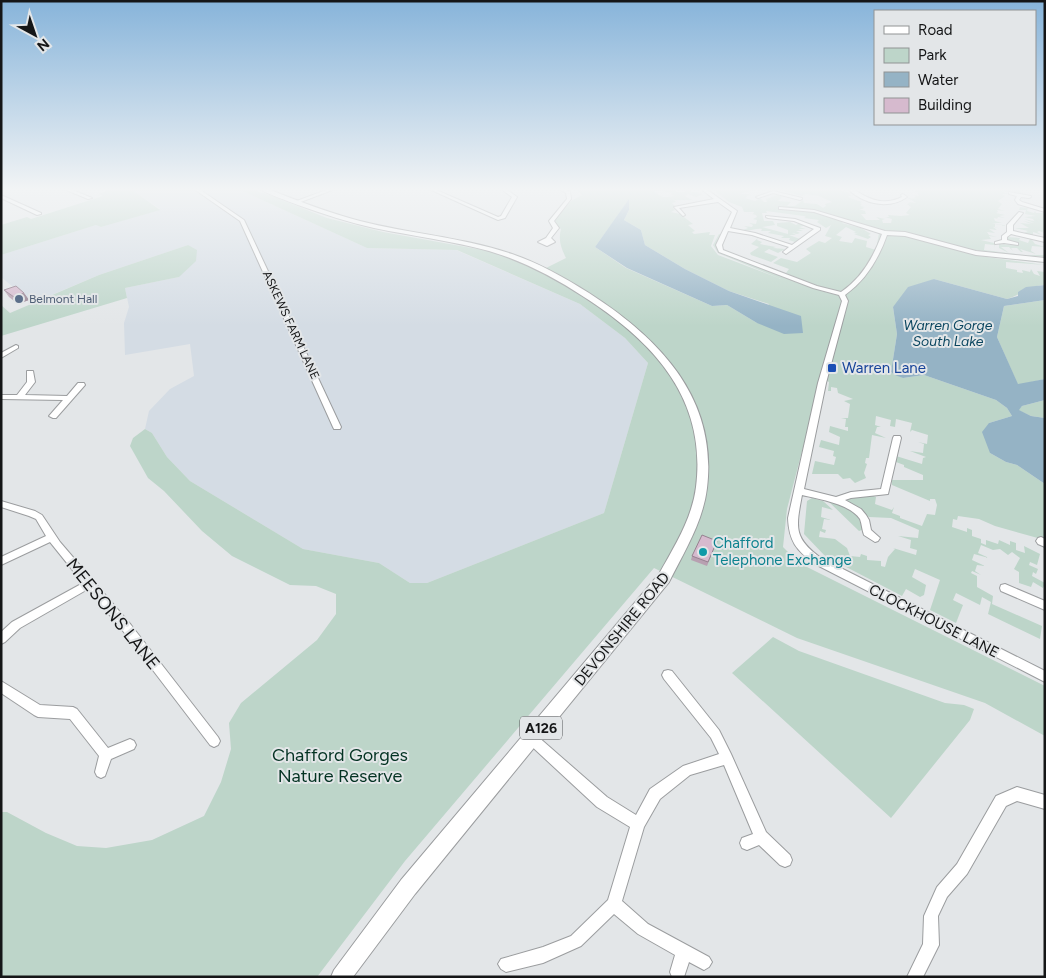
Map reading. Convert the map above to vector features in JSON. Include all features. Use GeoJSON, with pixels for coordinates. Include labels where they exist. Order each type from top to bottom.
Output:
{"type":"FeatureCollection","features":[{"type":"Feature","properties":{"kind":"main road","name":"DEVONSHIRE ROAD"},"geometry":{"type":"LineString","coordinates":[[341,977],[408,887],[651,596],[672,566],[698,508],[703,461],[699,429],[688,395],[672,367],[641,334],[603,305],[544,270],[484,248],[416,235]]}},
{"type":"Feature","properties":{"kind":"street","name":"ASKEWS FARM LANE"},"geometry":{"type":"LineString","coordinates":[[249,235],[337,427]]}},
{"type":"Feature","properties":{"kind":"street"},"geometry":{"type":"LineString","coordinates":[[548,239],[551,235]]}},
{"type":"Feature","properties":{"kind":"street"},"geometry":{"type":"LineString","coordinates":[[724,235],[718,247],[724,253],[816,287],[842,294],[851,289],[879,250],[884,235]]}},
{"type":"Feature","properties":{"kind":"street"},"geometry":{"type":"LineString","coordinates":[[755,235],[793,247]]}},
{"type":"Feature","properties":{"kind":"street"},"geometry":{"type":"LineString","coordinates":[[786,252],[810,235]]}},
{"type":"Feature","properties":{"kind":"street"},"geometry":{"type":"LineString","coordinates":[[907,235],[976,253],[1045,260]]}},
{"type":"Feature","properties":{"kind":"street"},"geometry":{"type":"LineString","coordinates":[[1004,241],[1007,235]]}},
{"type":"Feature","properties":{"kind":"street"},"geometry":{"type":"LineString","coordinates":[[1022,235],[1045,240]]}},
{"type":"Feature","properties":{"kind":"street"},"geometry":{"type":"LineString","coordinates":[[998,243],[1004,241],[1016,244]]}},
{"type":"Feature","properties":{"kind":"street"},"geometry":{"type":"LineString","coordinates":[[842,294],[845,302],[822,383],[800,491],[836,500],[863,517],[868,534]]}},
{"type":"Feature","properties":{"kind":"street"},"geometry":{"type":"LineString","coordinates":[[1,356],[16,346]]}},
{"type":"Feature","properties":{"kind":"street"},"geometry":{"type":"LineString","coordinates":[[20,396],[31,382],[30,373]]}},
{"type":"Feature","properties":{"kind":"street"},"geometry":{"type":"LineString","coordinates":[[53,416],[81,385]]}},
{"type":"Feature","properties":{"kind":"street"},"geometry":{"type":"LineString","coordinates":[[1,397],[68,398]]}},
{"type":"Feature","properties":{"kind":"street"},"geometry":{"type":"LineString","coordinates":[[836,500],[851,495],[885,492],[899,450],[897,438]]}},
{"type":"Feature","properties":{"kind":"street","name":"CLOCKHOUSE LANE"},"geometry":{"type":"LineString","coordinates":[[800,491],[793,518],[794,538],[800,547],[818,561],[1045,677]]}},
{"type":"Feature","properties":{"kind":"street","name":"MEESONS LANE"},"geometry":{"type":"LineString","coordinates":[[1,504],[36,514],[51,538],[127,628],[214,741]]}},
{"type":"Feature","properties":{"kind":"street"},"geometry":{"type":"LineString","coordinates":[[1,561],[51,538]]}},
{"type":"Feature","properties":{"kind":"street"},"geometry":{"type":"LineString","coordinates":[[1,639],[16,625],[89,584]]}},
{"type":"Feature","properties":{"kind":"street"},"geometry":{"type":"LineString","coordinates":[[1005,588],[1045,606]]}},
{"type":"Feature","properties":{"kind":"street"},"geometry":{"type":"LineString","coordinates":[[668,675],[715,734],[761,837],[785,860]]}},
{"type":"Feature","properties":{"kind":"street"},"geometry":{"type":"LineString","coordinates":[[1,686],[38,711],[73,713],[106,755]]}},
{"type":"Feature","properties":{"kind":"street"},"geometry":{"type":"LineString","coordinates":[[532,739],[602,802],[638,824]]}},
{"type":"Feature","properties":{"kind":"street"},"geometry":{"type":"LineString","coordinates":[[106,755],[130,745]]}},
{"type":"Feature","properties":{"kind":"street"},"geometry":{"type":"LineString","coordinates":[[101,772],[106,755]]}},
{"type":"Feature","properties":{"kind":"street"},"geometry":{"type":"LineString","coordinates":[[506,964],[543,955],[576,941],[614,904],[638,824],[656,794],[687,770],[727,758]]}},
{"type":"Feature","properties":{"kind":"street"},"geometry":{"type":"LineString","coordinates":[[915,977],[930,946],[932,916],[942,892],[962,869],[1001,802],[1017,794],[1045,802]]}},
{"type":"Feature","properties":{"kind":"street"},"geometry":{"type":"LineString","coordinates":[[747,843],[761,837]]}},
{"type":"Feature","properties":{"kind":"street"},"geometry":{"type":"LineString","coordinates":[[614,904],[643,929],[704,962]]}},
{"type":"Feature","properties":{"kind":"street"},"geometry":{"type":"LineString","coordinates":[[678,972],[684,952]]}},
{"type":"Feature","properties":{"kind":"shaded area"},"geometry":{"type":"Polygon","coordinates":[[[65,235],[338,235],[367,248],[456,250],[580,304],[625,338],[648,363],[604,513],[427,583],[410,583],[379,563],[303,549],[190,481],[167,457],[152,433],[145,429],[149,411],[170,389],[194,376],[190,344],[125,355],[124,323],[129,307],[125,288],[179,277],[188,245],[99,275],[37,301],[29,300],[1,277],[1,255],[65,235]]]}},
{"type":"Feature","properties":{"kind":"green space"},"geometry":{"type":"Polygon","coordinates":[[[1,235],[65,235],[1,255],[1,235]]]}},
{"type":"Feature","properties":{"kind":"green space","name":"Chafford Gorges Nature Reserve"},"geometry":{"type":"Polygon","coordinates":[[[338,235],[398,235],[494,252],[540,271],[566,258],[560,244],[560,235],[604,235],[595,247],[626,268],[712,306],[727,305],[757,323],[769,304],[729,291],[685,269],[645,245],[642,235],[715,235],[711,246],[718,255],[781,279],[718,253],[713,245],[719,235],[721,235],[716,247],[722,254],[784,277],[786,276],[768,268],[788,274],[786,273],[789,269],[773,263],[781,258],[797,262],[811,253],[806,249],[819,241],[825,243],[832,238],[825,236],[826,235],[836,235],[842,237],[839,241],[852,243],[855,238],[867,241],[866,247],[876,250],[879,235],[989,235],[997,237],[989,236],[991,239],[981,240],[994,243],[995,248],[994,245],[985,244],[984,250],[1025,255],[1045,255],[1045,257],[973,250],[986,256],[1045,261],[1045,263],[972,255],[1045,265],[1006,262],[1006,268],[1017,270],[1017,272],[1023,273],[1022,270],[1030,272],[1031,269],[1034,274],[1040,276],[1037,271],[1045,272],[1045,285],[1030,288],[1007,299],[934,279],[893,307],[897,334],[891,372],[903,378],[924,375],[996,400],[1007,408],[1012,416],[989,423],[990,453],[1006,462],[1017,465],[1045,484],[1045,540],[995,526],[979,519],[958,516],[957,520],[953,519],[952,527],[967,532],[967,528],[972,530],[972,536],[981,539],[981,543],[986,545],[986,540],[998,544],[999,540],[1010,545],[1010,541],[1016,543],[1016,550],[1025,553],[1024,546],[1040,554],[1037,565],[1030,562],[1029,565],[1038,569],[1036,574],[1033,572],[1032,576],[1045,583],[1043,588],[1033,582],[1031,587],[1019,583],[1019,572],[1014,569],[1020,558],[1012,552],[1008,555],[1000,549],[993,550],[981,545],[978,553],[989,558],[974,554],[972,560],[985,566],[977,565],[975,571],[981,575],[972,571],[971,573],[977,576],[977,587],[993,596],[992,604],[1042,626],[1040,639],[988,614],[991,602],[982,597],[980,605],[956,593],[953,600],[963,605],[956,623],[930,610],[940,580],[915,569],[912,577],[926,585],[924,595],[920,597],[906,589],[902,596],[825,556],[804,534],[807,501],[812,498],[823,501],[833,510],[822,507],[821,517],[831,520],[824,519],[822,529],[826,530],[825,533],[820,531],[819,537],[835,539],[847,548],[850,556],[860,557],[861,554],[867,556],[867,560],[881,561],[881,566],[885,567],[888,557],[895,549],[893,548],[916,555],[917,550],[910,548],[911,540],[898,536],[918,538],[919,530],[891,518],[869,517],[847,502],[849,499],[871,495],[876,497],[875,504],[892,510],[894,507],[892,513],[922,526],[927,514],[935,515],[937,505],[935,499],[930,499],[930,501],[892,485],[892,480],[923,480],[923,475],[896,462],[896,456],[922,464],[923,458],[926,457],[910,451],[923,453],[924,444],[918,442],[927,444],[928,435],[912,430],[910,432],[912,423],[896,419],[895,427],[890,426],[891,420],[876,416],[875,425],[881,427],[877,427],[875,433],[886,438],[872,435],[869,458],[866,458],[865,463],[867,464],[864,473],[866,478],[855,483],[850,478],[843,479],[838,474],[812,474],[815,461],[834,465],[836,457],[833,456],[834,451],[819,447],[821,440],[839,445],[840,437],[829,432],[830,426],[848,431],[848,427],[845,427],[846,419],[841,418],[848,418],[850,404],[844,401],[853,399],[838,393],[837,388],[831,387],[831,391],[828,391],[829,382],[821,378],[787,509],[783,547],[799,563],[1045,686],[1045,736],[985,703],[797,638],[654,568],[405,861],[317,977],[1,977],[1,812],[7,812],[46,833],[77,846],[106,848],[152,840],[204,816],[221,782],[231,749],[229,723],[241,703],[317,640],[336,614],[336,594],[316,586],[290,585],[232,556],[202,531],[164,491],[148,478],[130,446],[133,438],[145,429],[152,433],[167,457],[190,481],[303,549],[379,563],[410,583],[427,583],[604,513],[648,363],[625,338],[580,304],[457,250],[367,248],[338,235]]]}},
{"type":"Feature","properties":{"kind":"green space","name":"Chafford Gorges Nature Reserve"},"geometry":{"type":"Polygon","coordinates":[[[777,235],[795,235],[789,235],[800,239],[795,242],[789,240],[790,238],[781,238],[784,236],[777,235]]]}},
{"type":"Feature","properties":{"kind":"green space","name":"Chafford Gorges Nature Reserve"},"geometry":{"type":"Polygon","coordinates":[[[856,235],[869,235],[871,237],[868,239],[856,235]]]}},
{"type":"Feature","properties":{"kind":"green space"},"geometry":{"type":"Polygon","coordinates":[[[1008,237],[1020,238],[1019,240],[1028,243],[1030,239],[1044,241],[1032,240],[1035,244],[1045,247],[1032,246],[1031,251],[1036,254],[1020,249],[1023,252],[1021,252],[1017,248],[1011,248],[1013,251],[1009,247],[1001,247],[1009,253],[999,248],[999,244],[1016,245],[1016,243],[1008,240],[1008,237]]]}},
{"type":"Feature","properties":{"kind":"green space"},"geometry":{"type":"Polygon","coordinates":[[[758,238],[757,240],[762,242],[760,244],[785,249],[778,253],[769,249],[764,252],[778,257],[771,262],[751,255],[750,253],[759,247],[751,244],[758,238]]]}},
{"type":"Feature","properties":{"kind":"green space"},"geometry":{"type":"Polygon","coordinates":[[[188,245],[197,250],[196,261],[179,277],[125,288],[127,298],[1,336],[1,305],[10,313],[99,275],[188,245]]]}},
{"type":"Feature","properties":{"kind":"green space"},"geometry":{"type":"Polygon","coordinates":[[[1045,300],[1045,379],[1018,385],[997,337],[1004,306],[1045,300]]]}},
{"type":"Feature","properties":{"kind":"green space"},"geometry":{"type":"Polygon","coordinates":[[[1045,400],[1045,418],[1031,416],[1018,410],[1022,406],[1045,400]]]}},
{"type":"Feature","properties":{"kind":"green space"},"geometry":{"type":"Polygon","coordinates":[[[826,499],[844,506],[855,514],[862,524],[862,530],[859,531],[826,499]]]}},
{"type":"Feature","properties":{"kind":"green space"},"geometry":{"type":"Polygon","coordinates":[[[773,637],[799,651],[945,703],[964,705],[974,709],[970,720],[891,818],[732,673],[773,637]]]}},
{"type":"Feature","properties":{"kind":"water"},"geometry":{"type":"Polygon","coordinates":[[[604,235],[642,235],[645,245],[685,269],[729,291],[801,316],[803,333],[784,334],[757,323],[727,305],[712,306],[627,268],[595,247],[604,235]]]}},
{"type":"Feature","properties":{"kind":"water","name":"Warren Gorge South Lake"},"geometry":{"type":"Polygon","coordinates":[[[934,279],[1007,299],[1018,296],[1018,292],[1026,287],[1045,285],[1045,300],[1004,306],[997,337],[1018,384],[1045,379],[1045,400],[1022,406],[1019,410],[1031,416],[1045,418],[1045,484],[1017,465],[1006,462],[990,453],[982,432],[989,423],[1012,416],[1007,408],[996,400],[924,375],[903,378],[891,372],[897,334],[893,307],[908,287],[934,279]]]}},
{"type":"Feature","properties":{"kind":"building"},"geometry":{"type":"Polygon","coordinates":[[[16,286],[24,293],[14,297],[4,290],[16,286]]]}},
{"type":"Feature","properties":{"kind":"building","name":"Chafford Telephone Exchange"},"geometry":{"type":"Polygon","coordinates":[[[702,535],[717,541],[708,562],[692,556],[702,535]]]}},
{"type":"Feature","properties":{"kind":"place","name":"Belmont Hall"},"geometry":{"type":"Point","coordinates":[19,299]}},
{"type":"Feature","properties":{"kind":"place","name":"Warren Lane"},"geometry":{"type":"Point","coordinates":[832,368]}},
{"type":"Feature","properties":{"kind":"place","name":"Chafford Telephone Exchange"},"geometry":{"type":"Point","coordinates":[703,552]}}]}
